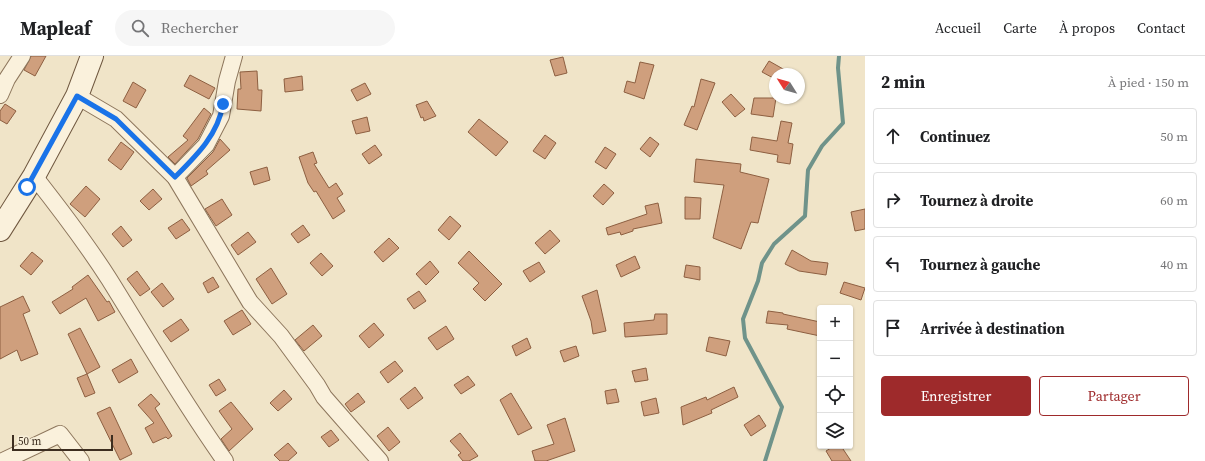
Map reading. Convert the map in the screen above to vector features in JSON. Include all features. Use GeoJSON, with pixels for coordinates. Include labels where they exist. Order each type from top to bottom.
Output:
{"type":"FeatureCollection","features":[{"type":"Feature","properties":{"kind":"street"},"geometry":{"type":"LineString","coordinates":[[0,96],[7,79],[22,56]]}},
{"type":"Feature","properties":{"kind":"street"},"geometry":{"type":"LineString","coordinates":[[0,230],[34,176],[77,96],[92,56]]}},
{"type":"Feature","properties":{"kind":"street"},"geometry":{"type":"LineString","coordinates":[[175,177],[206,145],[221,116],[227,80],[234,56]]}},
{"type":"Feature","properties":{"kind":"street"},"geometry":{"type":"LineString","coordinates":[[77,96],[116,119],[175,177],[250,302],[281,336],[324,397],[380,461]]}},
{"type":"Feature","properties":{"kind":"street"},"geometry":{"type":"LineString","coordinates":[[34,176],[82,239],[180,395],[225,461]]}},
{"type":"Feature","properties":{"kind":"street"},"geometry":{"type":"LineString","coordinates":[[3,461],[60,434],[81,461]]}},
{"type":"Feature","properties":{"kind":"building"},"geometry":{"type":"Polygon","coordinates":[[[31,56],[46,56],[35,76],[24,70],[31,56]]]}},
{"type":"Feature","properties":{"kind":"building"},"geometry":{"type":"Polygon","coordinates":[[[563,57],[567,73],[555,76],[550,60],[563,57]]]}},
{"type":"Feature","properties":{"kind":"building"},"geometry":{"type":"Polygon","coordinates":[[[769,61],[781,68],[769,68],[769,76],[762,72],[769,61]]]}},
{"type":"Feature","properties":{"kind":"building"},"geometry":{"type":"Polygon","coordinates":[[[640,62],[654,65],[644,99],[624,92],[627,81],[635,83],[640,62]]]}},
{"type":"Feature","properties":{"kind":"building"},"geometry":{"type":"Polygon","coordinates":[[[257,71],[258,90],[262,90],[261,111],[237,109],[238,89],[241,89],[240,72],[257,71]]]}},
{"type":"Feature","properties":{"kind":"building"},"geometry":{"type":"Polygon","coordinates":[[[190,75],[215,88],[209,99],[184,86],[190,75]]]}},
{"type":"Feature","properties":{"kind":"building"},"geometry":{"type":"Polygon","coordinates":[[[302,76],[303,90],[285,92],[284,79],[302,76]]]}},
{"type":"Feature","properties":{"kind":"building"},"geometry":{"type":"Polygon","coordinates":[[[701,79],[715,83],[697,130],[684,125],[692,106],[694,107],[701,79]]]}},
{"type":"Feature","properties":{"kind":"building"},"geometry":{"type":"Polygon","coordinates":[[[133,82],[146,90],[136,108],[123,101],[133,82]]]}},
{"type":"Feature","properties":{"kind":"building"},"geometry":{"type":"Polygon","coordinates":[[[365,83],[371,94],[357,101],[351,90],[365,83]]]}},
{"type":"Feature","properties":{"kind":"building"},"geometry":{"type":"Polygon","coordinates":[[[731,94],[745,109],[735,117],[722,102],[731,94]]]}},
{"type":"Feature","properties":{"kind":"building"},"geometry":{"type":"Polygon","coordinates":[[[754,98],[769,98],[769,104],[775,104],[773,117],[751,114],[754,98]]]}},
{"type":"Feature","properties":{"kind":"building"},"geometry":{"type":"Polygon","coordinates":[[[427,101],[436,116],[424,121],[423,117],[421,118],[416,105],[427,101]]]}},
{"type":"Feature","properties":{"kind":"building"},"geometry":{"type":"Polygon","coordinates":[[[5,104],[16,111],[7,124],[0,120],[0,111],[5,104]]]}},
{"type":"Feature","properties":{"kind":"building"},"geometry":{"type":"Polygon","coordinates":[[[204,108],[211,114],[198,139],[175,164],[168,157],[188,140],[183,136],[204,108]]]}},
{"type":"Feature","properties":{"kind":"building"},"geometry":{"type":"Polygon","coordinates":[[[367,117],[370,131],[356,134],[352,121],[367,117]]]}},
{"type":"Feature","properties":{"kind":"building"},"geometry":{"type":"Polygon","coordinates":[[[479,119],[508,142],[496,156],[468,132],[479,119]]]}},
{"type":"Feature","properties":{"kind":"building"},"geometry":{"type":"Polygon","coordinates":[[[781,121],[792,123],[788,143],[793,144],[790,164],[777,162],[778,155],[750,150],[752,137],[777,141],[781,121]]]}},
{"type":"Feature","properties":{"kind":"building"},"geometry":{"type":"Polygon","coordinates":[[[545,135],[556,143],[545,159],[533,151],[545,135]]]}},
{"type":"Feature","properties":{"kind":"building"},"geometry":{"type":"Polygon","coordinates":[[[650,137],[659,144],[650,157],[640,149],[650,137]]]}},
{"type":"Feature","properties":{"kind":"building"},"geometry":{"type":"Polygon","coordinates":[[[220,139],[230,150],[206,171],[208,174],[191,186],[187,178],[213,152],[220,139]]]}},
{"type":"Feature","properties":{"kind":"building"},"geometry":{"type":"Polygon","coordinates":[[[121,142],[134,152],[121,170],[108,160],[121,142]]]}},
{"type":"Feature","properties":{"kind":"building"},"geometry":{"type":"Polygon","coordinates":[[[375,145],[382,155],[369,164],[362,154],[375,145]]]}},
{"type":"Feature","properties":{"kind":"building"},"geometry":{"type":"Polygon","coordinates":[[[605,147],[616,154],[606,169],[595,162],[605,147]]]}},
{"type":"Feature","properties":{"kind":"building"},"geometry":{"type":"Polygon","coordinates":[[[313,152],[317,163],[314,164],[329,188],[336,183],[343,194],[337,198],[345,211],[333,219],[316,191],[314,192],[308,183],[299,157],[313,152]]]}},
{"type":"Feature","properties":{"kind":"building"},"geometry":{"type":"Polygon","coordinates":[[[696,159],[741,164],[740,172],[769,179],[758,223],[751,222],[741,249],[713,238],[724,185],[694,182],[696,159]]]}},
{"type":"Feature","properties":{"kind":"building"},"geometry":{"type":"Polygon","coordinates":[[[267,167],[270,180],[254,185],[250,172],[267,167]]]}},
{"type":"Feature","properties":{"kind":"building"},"geometry":{"type":"Polygon","coordinates":[[[604,184],[614,193],[603,205],[593,196],[604,184]]]}},
{"type":"Feature","properties":{"kind":"building"},"geometry":{"type":"Polygon","coordinates":[[[86,186],[100,199],[85,217],[70,204],[86,186]]]}},
{"type":"Feature","properties":{"kind":"building"},"geometry":{"type":"Polygon","coordinates":[[[153,189],[162,199],[149,210],[140,201],[153,189]]]}},
{"type":"Feature","properties":{"kind":"building"},"geometry":{"type":"Polygon","coordinates":[[[685,197],[701,198],[700,219],[685,219],[685,197]]]}},
{"type":"Feature","properties":{"kind":"building"},"geometry":{"type":"Polygon","coordinates":[[[222,199],[232,215],[216,226],[205,209],[222,199]]]}},
{"type":"Feature","properties":{"kind":"building"},"geometry":{"type":"Polygon","coordinates":[[[658,203],[662,223],[633,229],[633,231],[621,235],[620,232],[608,235],[606,228],[647,214],[645,206],[658,203]]]}},
{"type":"Feature","properties":{"kind":"building"},"geometry":{"type":"Polygon","coordinates":[[[865,209],[865,229],[855,231],[851,212],[865,209]]]}},
{"type":"Feature","properties":{"kind":"building"},"geometry":{"type":"Polygon","coordinates":[[[450,216],[461,226],[449,240],[438,230],[450,216]]]}},
{"type":"Feature","properties":{"kind":"building"},"geometry":{"type":"Polygon","coordinates":[[[182,219],[190,230],[176,239],[168,228],[182,219]]]}},
{"type":"Feature","properties":{"kind":"building"},"geometry":{"type":"Polygon","coordinates":[[[303,225],[310,235],[298,243],[291,234],[303,225]]]}},
{"type":"Feature","properties":{"kind":"building"},"geometry":{"type":"Polygon","coordinates":[[[121,226],[132,240],[123,247],[112,234],[121,226]]]}},
{"type":"Feature","properties":{"kind":"building"},"geometry":{"type":"Polygon","coordinates":[[[550,230],[560,241],[545,254],[535,243],[550,230]]]}},
{"type":"Feature","properties":{"kind":"building"},"geometry":{"type":"Polygon","coordinates":[[[248,232],[256,242],[238,255],[231,245],[248,232]]]}},
{"type":"Feature","properties":{"kind":"building"},"geometry":{"type":"Polygon","coordinates":[[[389,238],[399,248],[383,262],[374,252],[389,238]]]}},
{"type":"Feature","properties":{"kind":"building"},"geometry":{"type":"Polygon","coordinates":[[[792,250],[811,261],[828,263],[826,275],[799,271],[785,264],[792,250]]]}},
{"type":"Feature","properties":{"kind":"building"},"geometry":{"type":"Polygon","coordinates":[[[469,251],[502,284],[485,301],[473,289],[479,283],[458,263],[469,251]]]}},
{"type":"Feature","properties":{"kind":"building"},"geometry":{"type":"Polygon","coordinates":[[[32,252],[43,261],[31,275],[20,266],[32,252]]]}},
{"type":"Feature","properties":{"kind":"building"},"geometry":{"type":"Polygon","coordinates":[[[321,253],[333,266],[322,276],[310,263],[321,253]]]}},
{"type":"Feature","properties":{"kind":"building"},"geometry":{"type":"Polygon","coordinates":[[[635,256],[640,268],[621,277],[616,265],[635,256]]]}},
{"type":"Feature","properties":{"kind":"building"},"geometry":{"type":"Polygon","coordinates":[[[430,261],[439,272],[426,285],[416,274],[430,261]]]}},
{"type":"Feature","properties":{"kind":"building"},"geometry":{"type":"Polygon","coordinates":[[[539,262],[545,272],[530,282],[523,271],[539,262]]]}},
{"type":"Feature","properties":{"kind":"building"},"geometry":{"type":"Polygon","coordinates":[[[686,265],[700,267],[700,280],[684,277],[686,265]]]}},
{"type":"Feature","properties":{"kind":"building"},"geometry":{"type":"Polygon","coordinates":[[[271,268],[287,294],[272,304],[256,279],[271,268]]]}},
{"type":"Feature","properties":{"kind":"building"},"geometry":{"type":"Polygon","coordinates":[[[137,271],[150,289],[140,296],[127,279],[137,271]]]}},
{"type":"Feature","properties":{"kind":"building"},"geometry":{"type":"Polygon","coordinates":[[[88,275],[107,302],[109,301],[115,312],[98,321],[86,298],[60,314],[52,302],[73,289],[72,287],[88,275]]]}},
{"type":"Feature","properties":{"kind":"building"},"geometry":{"type":"Polygon","coordinates":[[[213,277],[219,287],[208,293],[203,283],[213,277]]]}},
{"type":"Feature","properties":{"kind":"building"},"geometry":{"type":"Polygon","coordinates":[[[844,282],[865,288],[861,300],[840,293],[844,282]]]}},
{"type":"Feature","properties":{"kind":"building"},"geometry":{"type":"Polygon","coordinates":[[[162,283],[174,299],[163,307],[151,292],[162,283]]]}},
{"type":"Feature","properties":{"kind":"building"},"geometry":{"type":"Polygon","coordinates":[[[597,290],[606,331],[593,334],[591,321],[582,296],[597,290]]]}},
{"type":"Feature","properties":{"kind":"building"},"geometry":{"type":"Polygon","coordinates":[[[419,291],[426,301],[414,309],[407,299],[419,291]]]}},
{"type":"Feature","properties":{"kind":"building"},"geometry":{"type":"Polygon","coordinates":[[[23,296],[30,311],[23,314],[38,354],[21,361],[17,350],[0,359],[0,307],[23,296]]]}},
{"type":"Feature","properties":{"kind":"building"},"geometry":{"type":"Polygon","coordinates":[[[242,310],[251,324],[233,335],[224,321],[242,310]]]}},
{"type":"Feature","properties":{"kind":"building"},"geometry":{"type":"Polygon","coordinates":[[[768,311],[783,313],[817,321],[817,335],[787,329],[788,325],[766,323],[768,311]]]}},
{"type":"Feature","properties":{"kind":"building"},"geometry":{"type":"Polygon","coordinates":[[[655,314],[667,314],[667,334],[625,337],[624,323],[654,320],[655,314]]]}},
{"type":"Feature","properties":{"kind":"building"},"geometry":{"type":"Polygon","coordinates":[[[181,319],[189,330],[171,342],[163,331],[181,319]]]}},
{"type":"Feature","properties":{"kind":"building"},"geometry":{"type":"Polygon","coordinates":[[[374,323],[384,335],[369,348],[359,336],[374,323]]]}},
{"type":"Feature","properties":{"kind":"building"},"geometry":{"type":"Polygon","coordinates":[[[313,325],[322,336],[304,351],[295,340],[313,325]]]}},
{"type":"Feature","properties":{"kind":"building"},"geometry":{"type":"Polygon","coordinates":[[[446,326],[454,339],[437,350],[428,338],[446,326]]]}},
{"type":"Feature","properties":{"kind":"building"},"geometry":{"type":"Polygon","coordinates":[[[80,328],[100,367],[87,374],[68,334],[80,328]]]}},
{"type":"Feature","properties":{"kind":"building"},"geometry":{"type":"Polygon","coordinates":[[[709,337],[730,341],[726,356],[706,351],[709,337]]]}},
{"type":"Feature","properties":{"kind":"building"},"geometry":{"type":"Polygon","coordinates":[[[527,338],[531,348],[516,356],[512,346],[527,338]]]}},
{"type":"Feature","properties":{"kind":"building"},"geometry":{"type":"Polygon","coordinates":[[[576,346],[579,356],[564,362],[560,351],[576,346]]]}},
{"type":"Feature","properties":{"kind":"building"},"geometry":{"type":"Polygon","coordinates":[[[131,359],[138,372],[119,383],[112,370],[131,359]]]}},
{"type":"Feature","properties":{"kind":"building"},"geometry":{"type":"Polygon","coordinates":[[[395,361],[403,371],[388,383],[380,372],[395,361]]]}},
{"type":"Feature","properties":{"kind":"building"},"geometry":{"type":"Polygon","coordinates":[[[646,368],[648,380],[635,382],[632,371],[646,368]]]}},
{"type":"Feature","properties":{"kind":"building"},"geometry":{"type":"Polygon","coordinates":[[[87,374],[95,393],[85,397],[77,378],[87,374]]]}},
{"type":"Feature","properties":{"kind":"building"},"geometry":{"type":"Polygon","coordinates":[[[468,376],[475,385],[461,394],[454,385],[468,376]]]}},
{"type":"Feature","properties":{"kind":"building"},"geometry":{"type":"Polygon","coordinates":[[[219,379],[226,390],[216,396],[209,385],[219,379]]]}},
{"type":"Feature","properties":{"kind":"building"},"geometry":{"type":"Polygon","coordinates":[[[415,387],[423,398],[408,409],[400,399],[415,387]]]}},
{"type":"Feature","properties":{"kind":"building"},"geometry":{"type":"Polygon","coordinates":[[[734,387],[738,397],[711,410],[712,413],[683,425],[681,407],[706,397],[707,400],[734,387]]]}},
{"type":"Feature","properties":{"kind":"building"},"geometry":{"type":"Polygon","coordinates":[[[616,389],[619,402],[607,404],[605,391],[616,389]]]}},
{"type":"Feature","properties":{"kind":"building"},"geometry":{"type":"Polygon","coordinates":[[[284,390],[292,399],[278,411],[270,403],[284,390]]]}},
{"type":"Feature","properties":{"kind":"building"},"geometry":{"type":"Polygon","coordinates":[[[358,393],[365,402],[351,412],[345,404],[358,393]]]}},
{"type":"Feature","properties":{"kind":"building"},"geometry":{"type":"Polygon","coordinates":[[[511,393],[532,428],[518,435],[500,400],[511,393]]]}},
{"type":"Feature","properties":{"kind":"building"},"geometry":{"type":"Polygon","coordinates":[[[151,394],[160,404],[155,408],[172,436],[168,439],[166,437],[153,443],[145,428],[154,423],[138,405],[151,394]]]}},
{"type":"Feature","properties":{"kind":"building"},"geometry":{"type":"Polygon","coordinates":[[[656,398],[659,413],[644,416],[641,402],[656,398]]]}},
{"type":"Feature","properties":{"kind":"building"},"geometry":{"type":"Polygon","coordinates":[[[231,402],[253,429],[229,451],[221,439],[232,429],[219,411],[231,402]]]}},
{"type":"Feature","properties":{"kind":"building"},"geometry":{"type":"Polygon","coordinates":[[[110,407],[132,454],[120,460],[97,413],[110,407]]]}},
{"type":"Feature","properties":{"kind":"building"},"geometry":{"type":"Polygon","coordinates":[[[759,415],[766,426],[751,436],[744,425],[759,415]]]}},
{"type":"Feature","properties":{"kind":"building"},"geometry":{"type":"Polygon","coordinates":[[[565,418],[575,451],[546,461],[535,461],[532,451],[554,444],[547,425],[565,418]]]}},
{"type":"Feature","properties":{"kind":"building"},"geometry":{"type":"Polygon","coordinates":[[[388,427],[400,442],[389,451],[377,436],[388,427]]]}},
{"type":"Feature","properties":{"kind":"building"},"geometry":{"type":"Polygon","coordinates":[[[331,430],[339,440],[329,447],[321,437],[331,430]]]}},
{"type":"Feature","properties":{"kind":"building"},"geometry":{"type":"Polygon","coordinates":[[[460,433],[478,456],[469,461],[463,461],[458,455],[461,453],[450,441],[460,433]]]}},
{"type":"Feature","properties":{"kind":"building"},"geometry":{"type":"Polygon","coordinates":[[[288,443],[297,453],[288,461],[280,461],[274,455],[288,443]]]}},
{"type":"Feature","properties":{"kind":"building"},"geometry":{"type":"Polygon","coordinates":[[[829,449],[843,449],[851,461],[832,461],[826,451],[829,449]]]}},
{"type":"Feature","properties":{"kind":"waterway"},"geometry":{"type":"LineString","coordinates":[[765,461],[782,407],[745,338],[743,319],[758,281],[762,263],[774,244],[805,216],[808,170],[822,146],[843,123],[838,68],[839,56]]}},
{"type":"Feature","properties":{"kind":"route"},"geometry":{"type":"LineString","coordinates":[[27,187],[77,96],[116,119],[175,177],[206,145],[221,116],[223,104]]}}]}
